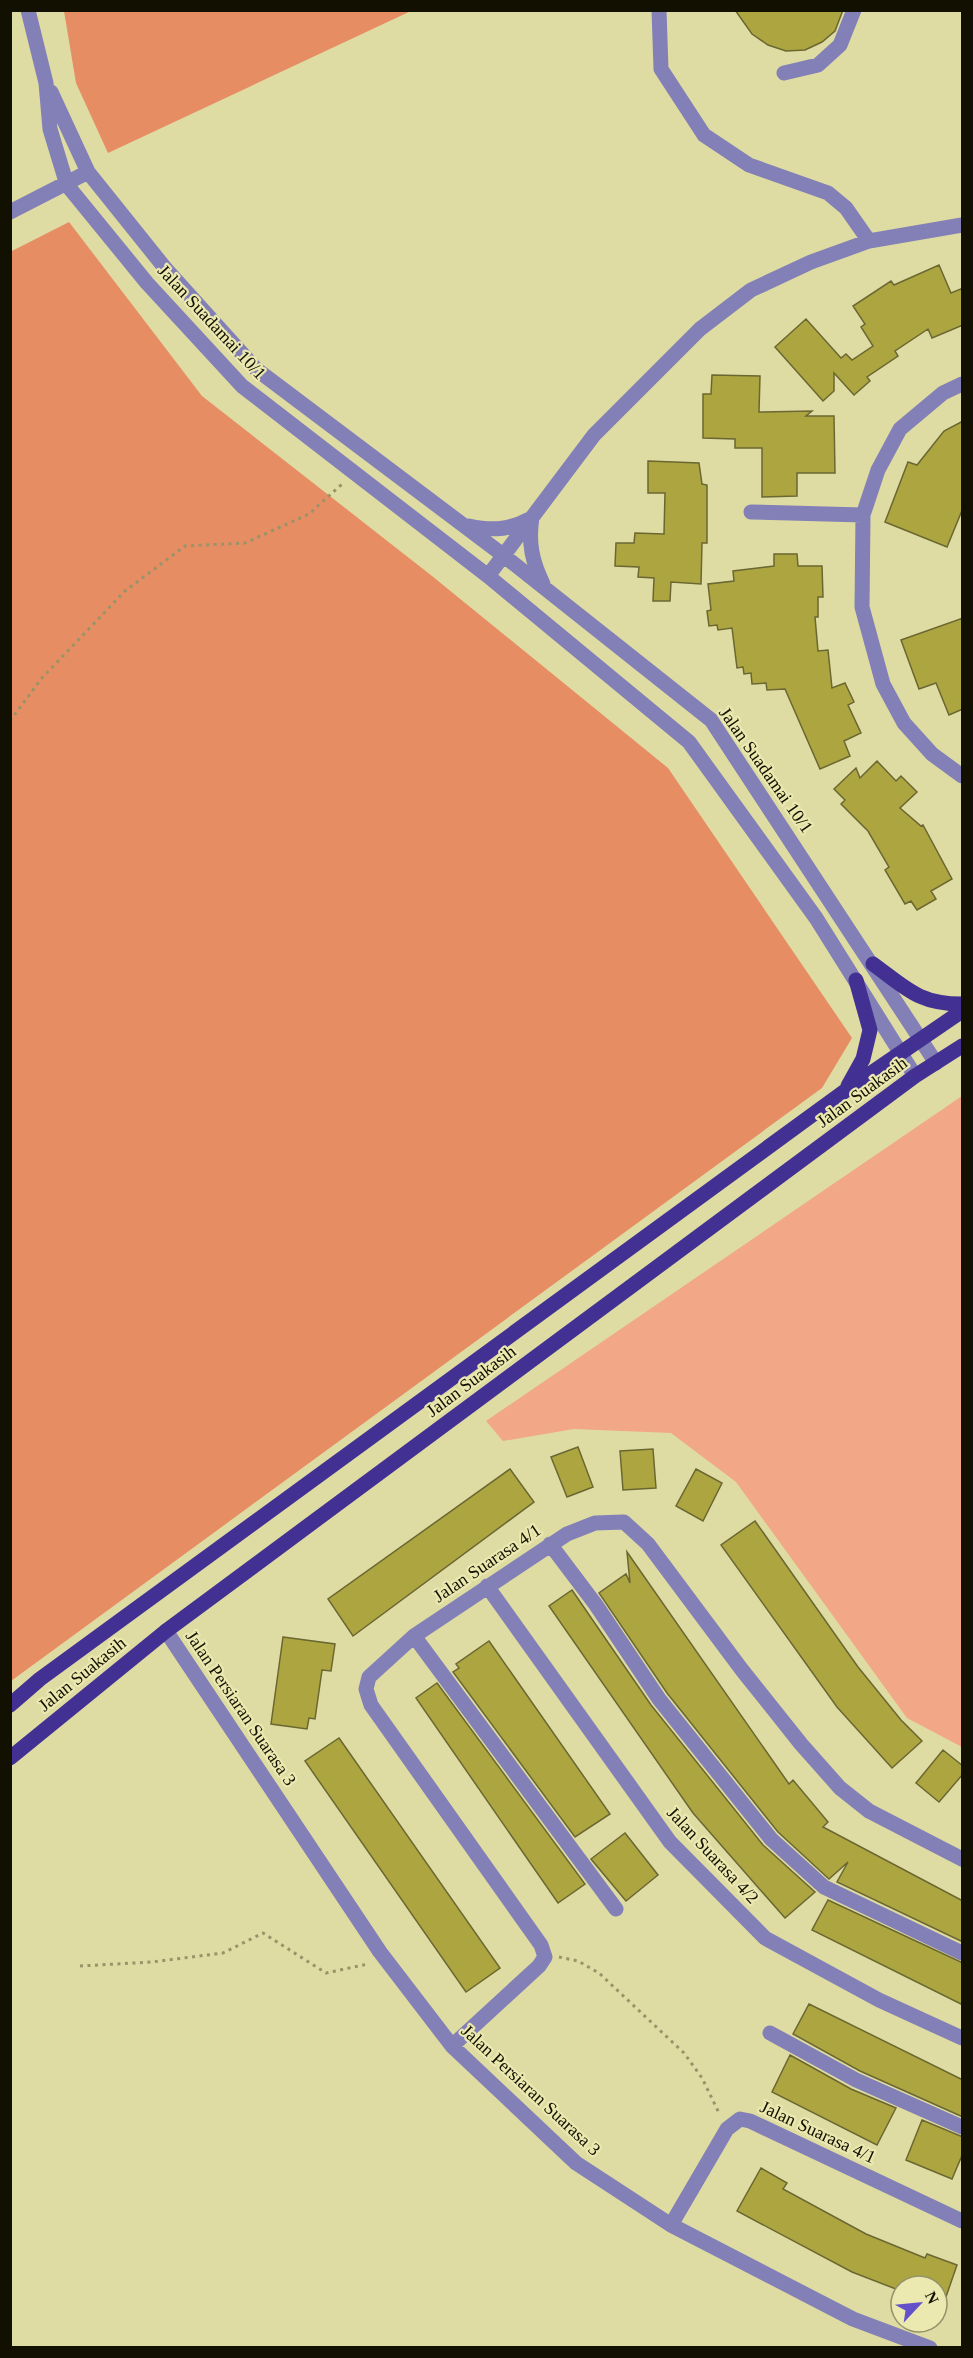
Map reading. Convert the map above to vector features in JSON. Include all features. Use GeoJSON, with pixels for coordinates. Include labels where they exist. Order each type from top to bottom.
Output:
{"type":"FeatureCollection","features":[{"type":"Feature","properties":{"kind":"main road"},"geometry":{"type":"LineString","coordinates":[[873,964],[917,996],[938,1004],[963,1004]]}},
{"type":"Feature","properties":{"kind":"main road"},"geometry":{"type":"LineString","coordinates":[[845,1091],[863,1059],[870,1030],[856,980]]}},
{"type":"Feature","properties":{"kind":"main road","name":"Jalan Suakasih"},"geometry":{"type":"LineString","coordinates":[[10,1705],[40,1679],[845,1091],[921,1037],[963,1011]]}},
{"type":"Feature","properties":{"kind":"main road","name":"Jalan Suakasih"},"geometry":{"type":"LineString","coordinates":[[10,1758],[166,1631],[915,1076],[963,1046]]}},
{"type":"Feature","properties":{"kind":"street","name":"Jalan Suadamai 10/1"},"geometry":{"type":"LineString","coordinates":[[28,10],[46,83],[50,129],[67,185],[147,283],[242,386],[488,576],[690,742],[816,918],[915,1076]]}},
{"type":"Feature","properties":{"kind":"street"},"geometry":{"type":"LineString","coordinates":[[659,10],[661,69],[704,135],[749,165],[828,193],[846,208],[869,241]]}},
{"type":"Feature","properties":{"kind":"street"},"geometry":{"type":"LineString","coordinates":[[784,73],[818,65],[825,59],[840,45],[854,10]]}},
{"type":"Feature","properties":{"kind":"street","name":"Jalan Suadamai 10/1"},"geometry":{"type":"LineString","coordinates":[[46,83],[88,172],[165,268],[256,369],[503,555],[711,720],[936,1063]]}},
{"type":"Feature","properties":{"kind":"street"},"geometry":{"type":"LineString","coordinates":[[10,212],[67,185],[88,172]]}},
{"type":"Feature","properties":{"kind":"street"},"geometry":{"type":"LineString","coordinates":[[488,576],[594,435],[700,329],[751,290],[811,262],[869,241],[963,225]]}},
{"type":"Feature","properties":{"kind":"street"},"geometry":{"type":"LineString","coordinates":[[963,384],[943,393],[900,429],[878,470],[863,515],[862,607],[883,684],[904,723],[932,754],[963,776]]}},
{"type":"Feature","properties":{"kind":"street"},"geometry":{"type":"LineString","coordinates":[[752,512],[863,515]]}},
{"type":"Feature","properties":{"kind":"street"},"geometry":{"type":"LineString","coordinates":[[464,525],[491,531],[515,527],[532,517]]}},
{"type":"Feature","properties":{"kind":"street"},"geometry":{"type":"LineString","coordinates":[[532,517],[530,534],[532,560],[544,588]]}},
{"type":"Feature","properties":{"kind":"street","name":"Jalan Suarasa 4/1"},"geometry":{"type":"LineString","coordinates":[[545,1957],[541,1945],[371,1705],[366,1689],[369,1677],[414,1636],[550,1544],[595,1523],[624,1522],[648,1544],[742,1670],[801,1744],[840,1788],[869,1811],[963,1859]]}},
{"type":"Feature","properties":{"kind":"street"},"geometry":{"type":"LineString","coordinates":[[550,1544],[659,1700],[771,1839],[824,1887],[963,1953]]}},
{"type":"Feature","properties":{"kind":"street","name":"Jalan Suarasa 4/2"},"geometry":{"type":"LineString","coordinates":[[487,1586],[670,1842],[765,1938],[879,2000],[963,2038]]}},
{"type":"Feature","properties":{"kind":"street","name":"Jalan Persiaran Suarasa 3"},"geometry":{"type":"LineString","coordinates":[[166,1631],[380,1952],[452,2046],[576,2163],[671,2225],[853,2319],[930,2348]]}},
{"type":"Feature","properties":{"kind":"street"},"geometry":{"type":"LineString","coordinates":[[414,1636],[616,1909]]}},
{"type":"Feature","properties":{"kind":"street"},"geometry":{"type":"LineString","coordinates":[[452,2046],[539,1966],[545,1957]]}},
{"type":"Feature","properties":{"kind":"street"},"geometry":{"type":"LineString","coordinates":[[770,2033],[856,2080],[963,2127]]}},
{"type":"Feature","properties":{"kind":"street","name":"Jalan Suarasa 4/1"},"geometry":{"type":"LineString","coordinates":[[727,2129],[740,2119],[750,2121],[963,2221]]}},
{"type":"Feature","properties":{"kind":"street"},"geometry":{"type":"LineString","coordinates":[[671,2225],[727,2129]]}},
{"type":"Feature","properties":{"kind":"path"},"geometry":{"type":"LineString","coordinates":[[10,721],[41,679],[125,591],[185,546],[245,543],[309,514],[354,473]]}},
{"type":"Feature","properties":{"kind":"path"},"geometry":{"type":"LineString","coordinates":[[80,1966],[152,1962],[223,1953],[263,1933],[326,1973],[367,1965],[380,1952]]}},
{"type":"Feature","properties":{"kind":"path"},"geometry":{"type":"LineString","coordinates":[[545,1957],[578,1961],[598,1973],[684,2053],[702,2078],[727,2129]]}},
{"type":"Feature","properties":{"kind":"shaded area"},"geometry":{"type":"Polygon","coordinates":[[[64,10],[411,11],[108,153],[76,83],[64,10]]]}},
{"type":"Feature","properties":{"kind":"shaded area"},"geometry":{"type":"Polygon","coordinates":[[[69,222],[202,396],[432,576],[668,768],[852,1038],[822,1088],[11,1681],[10,252],[69,222]]]}},
{"type":"Feature","properties":{"kind":"shaded area"},"geometry":{"type":"Polygon","coordinates":[[[962,1096],[962,1747],[907,1718],[736,1482],[671,1433],[574,1429],[503,1441],[486,1421],[962,1096]]]}},
{"type":"Feature","properties":{"kind":"building"},"geometry":{"type":"Polygon","coordinates":[[[735,10],[843,10],[835,31],[822,42],[805,50],[786,51],[768,45],[752,34],[735,10]]]}},
{"type":"Feature","properties":{"kind":"building"},"geometry":{"type":"Polygon","coordinates":[[[939,265],[951,293],[963,288],[963,325],[932,338],[928,329],[895,351],[898,356],[867,377],[870,381],[854,395],[834,373],[834,391],[823,401],[775,347],[806,319],[841,358],[846,354],[852,360],[873,346],[861,327],[865,324],[853,306],[891,281],[894,285],[939,265]]]}},
{"type":"Feature","properties":{"kind":"building"},"geometry":{"type":"Polygon","coordinates":[[[712,375],[760,376],[759,412],[812,411],[806,416],[834,416],[835,473],[797,473],[797,496],[762,497],[762,448],[735,448],[735,439],[703,438],[703,394],[711,394],[712,375]]]}},
{"type":"Feature","properties":{"kind":"building"},"geometry":{"type":"Polygon","coordinates":[[[963,421],[963,508],[947,547],[885,522],[908,462],[917,465],[944,431],[963,421]]]}},
{"type":"Feature","properties":{"kind":"building"},"geometry":{"type":"Polygon","coordinates":[[[648,461],[699,463],[702,484],[707,485],[707,543],[702,543],[701,584],[671,582],[670,601],[653,601],[654,578],[638,577],[639,567],[615,566],[616,543],[634,543],[635,533],[664,534],[665,493],[648,493],[648,461]]]}},
{"type":"Feature","properties":{"kind":"building"},"geometry":{"type":"Polygon","coordinates":[[[774,554],[797,554],[798,566],[822,566],[823,597],[818,597],[818,617],[815,617],[818,651],[828,650],[832,688],[845,683],[854,702],[848,705],[861,733],[844,741],[850,756],[820,769],[785,689],[767,690],[766,683],[752,684],[751,673],[744,674],[743,667],[737,668],[732,628],[718,630],[717,625],[709,626],[707,611],[711,610],[708,584],[734,581],[733,571],[774,566],[774,554]]]}},
{"type":"Feature","properties":{"kind":"building"},"geometry":{"type":"Polygon","coordinates":[[[963,618],[963,709],[949,715],[936,683],[919,689],[901,640],[963,618]]]}},
{"type":"Feature","properties":{"kind":"building"},"geometry":{"type":"Polygon","coordinates":[[[877,761],[896,781],[901,776],[917,792],[900,808],[921,826],[923,825],[952,879],[931,891],[936,899],[917,910],[911,901],[905,904],[885,870],[889,867],[868,831],[841,804],[845,800],[834,789],[856,768],[860,778],[877,761]]]}},
{"type":"Feature","properties":{"kind":"building"},"geometry":{"type":"Polygon","coordinates":[[[578,1447],[593,1487],[567,1497],[551,1457],[578,1447]]]}},
{"type":"Feature","properties":{"kind":"building"},"geometry":{"type":"Polygon","coordinates":[[[653,1449],[656,1488],[623,1490],[620,1451],[653,1449]]]}},
{"type":"Feature","properties":{"kind":"building"},"geometry":{"type":"Polygon","coordinates":[[[510,1469],[534,1502],[353,1636],[328,1599],[510,1469]]]}},
{"type":"Feature","properties":{"kind":"building"},"geometry":{"type":"Polygon","coordinates":[[[696,1469],[722,1483],[703,1521],[676,1506],[696,1469]]]}},
{"type":"Feature","properties":{"kind":"building"},"geometry":{"type":"Polygon","coordinates":[[[755,1521],[858,1667],[901,1720],[922,1741],[892,1768],[837,1707],[721,1545],[755,1521]]]}},
{"type":"Feature","properties":{"kind":"building"},"geometry":{"type":"Polygon","coordinates":[[[627,1552],[789,1784],[793,1780],[828,1822],[823,1827],[963,1901],[963,1942],[837,1882],[848,1862],[829,1879],[778,1832],[667,1693],[599,1593],[626,1574],[630,1583],[627,1552]]]}},
{"type":"Feature","properties":{"kind":"building"},"geometry":{"type":"Polygon","coordinates":[[[572,1590],[651,1705],[763,1845],[815,1892],[785,1918],[693,1813],[549,1606],[572,1590]]]}},
{"type":"Feature","properties":{"kind":"building"},"geometry":{"type":"Polygon","coordinates":[[[283,1637],[335,1644],[331,1671],[322,1670],[315,1719],[309,1718],[307,1729],[271,1724],[283,1637]]]}},
{"type":"Feature","properties":{"kind":"building"},"geometry":{"type":"Polygon","coordinates":[[[489,1641],[610,1814],[575,1837],[453,1672],[459,1668],[456,1664],[489,1641]]]}},
{"type":"Feature","properties":{"kind":"building"},"geometry":{"type":"Polygon","coordinates":[[[437,1683],[585,1884],[558,1903],[416,1698],[437,1683]]]}},
{"type":"Feature","properties":{"kind":"building"},"geometry":{"type":"Polygon","coordinates":[[[339,1738],[500,1968],[466,1992],[305,1761],[339,1738]]]}},
{"type":"Feature","properties":{"kind":"building"},"geometry":{"type":"Polygon","coordinates":[[[943,1750],[963,1766],[963,1774],[939,1802],[916,1783],[943,1750]]]}},
{"type":"Feature","properties":{"kind":"building"},"geometry":{"type":"Polygon","coordinates":[[[625,1833],[658,1875],[626,1901],[591,1859],[625,1833]]]}},
{"type":"Feature","properties":{"kind":"building"},"geometry":{"type":"Polygon","coordinates":[[[828,1900],[963,1963],[963,2005],[812,1930],[828,1900]]]}},
{"type":"Feature","properties":{"kind":"building"},"geometry":{"type":"Polygon","coordinates":[[[809,2004],[963,2080],[963,2117],[860,2071],[793,2034],[809,2004]]]}},
{"type":"Feature","properties":{"kind":"building"},"geometry":{"type":"Polygon","coordinates":[[[790,2055],[851,2089],[896,2108],[877,2145],[772,2092],[790,2055]]]}},
{"type":"Feature","properties":{"kind":"building"},"geometry":{"type":"Polygon","coordinates":[[[922,2120],[963,2137],[963,2153],[952,2179],[906,2160],[922,2120]]]}},
{"type":"Feature","properties":{"kind":"building"},"geometry":{"type":"Polygon","coordinates":[[[761,2168],[787,2183],[783,2189],[866,2234],[925,2258],[927,2254],[957,2265],[949,2288],[949,2274],[889,2274],[889,2286],[852,2272],[737,2211],[761,2168]]]}}]}
